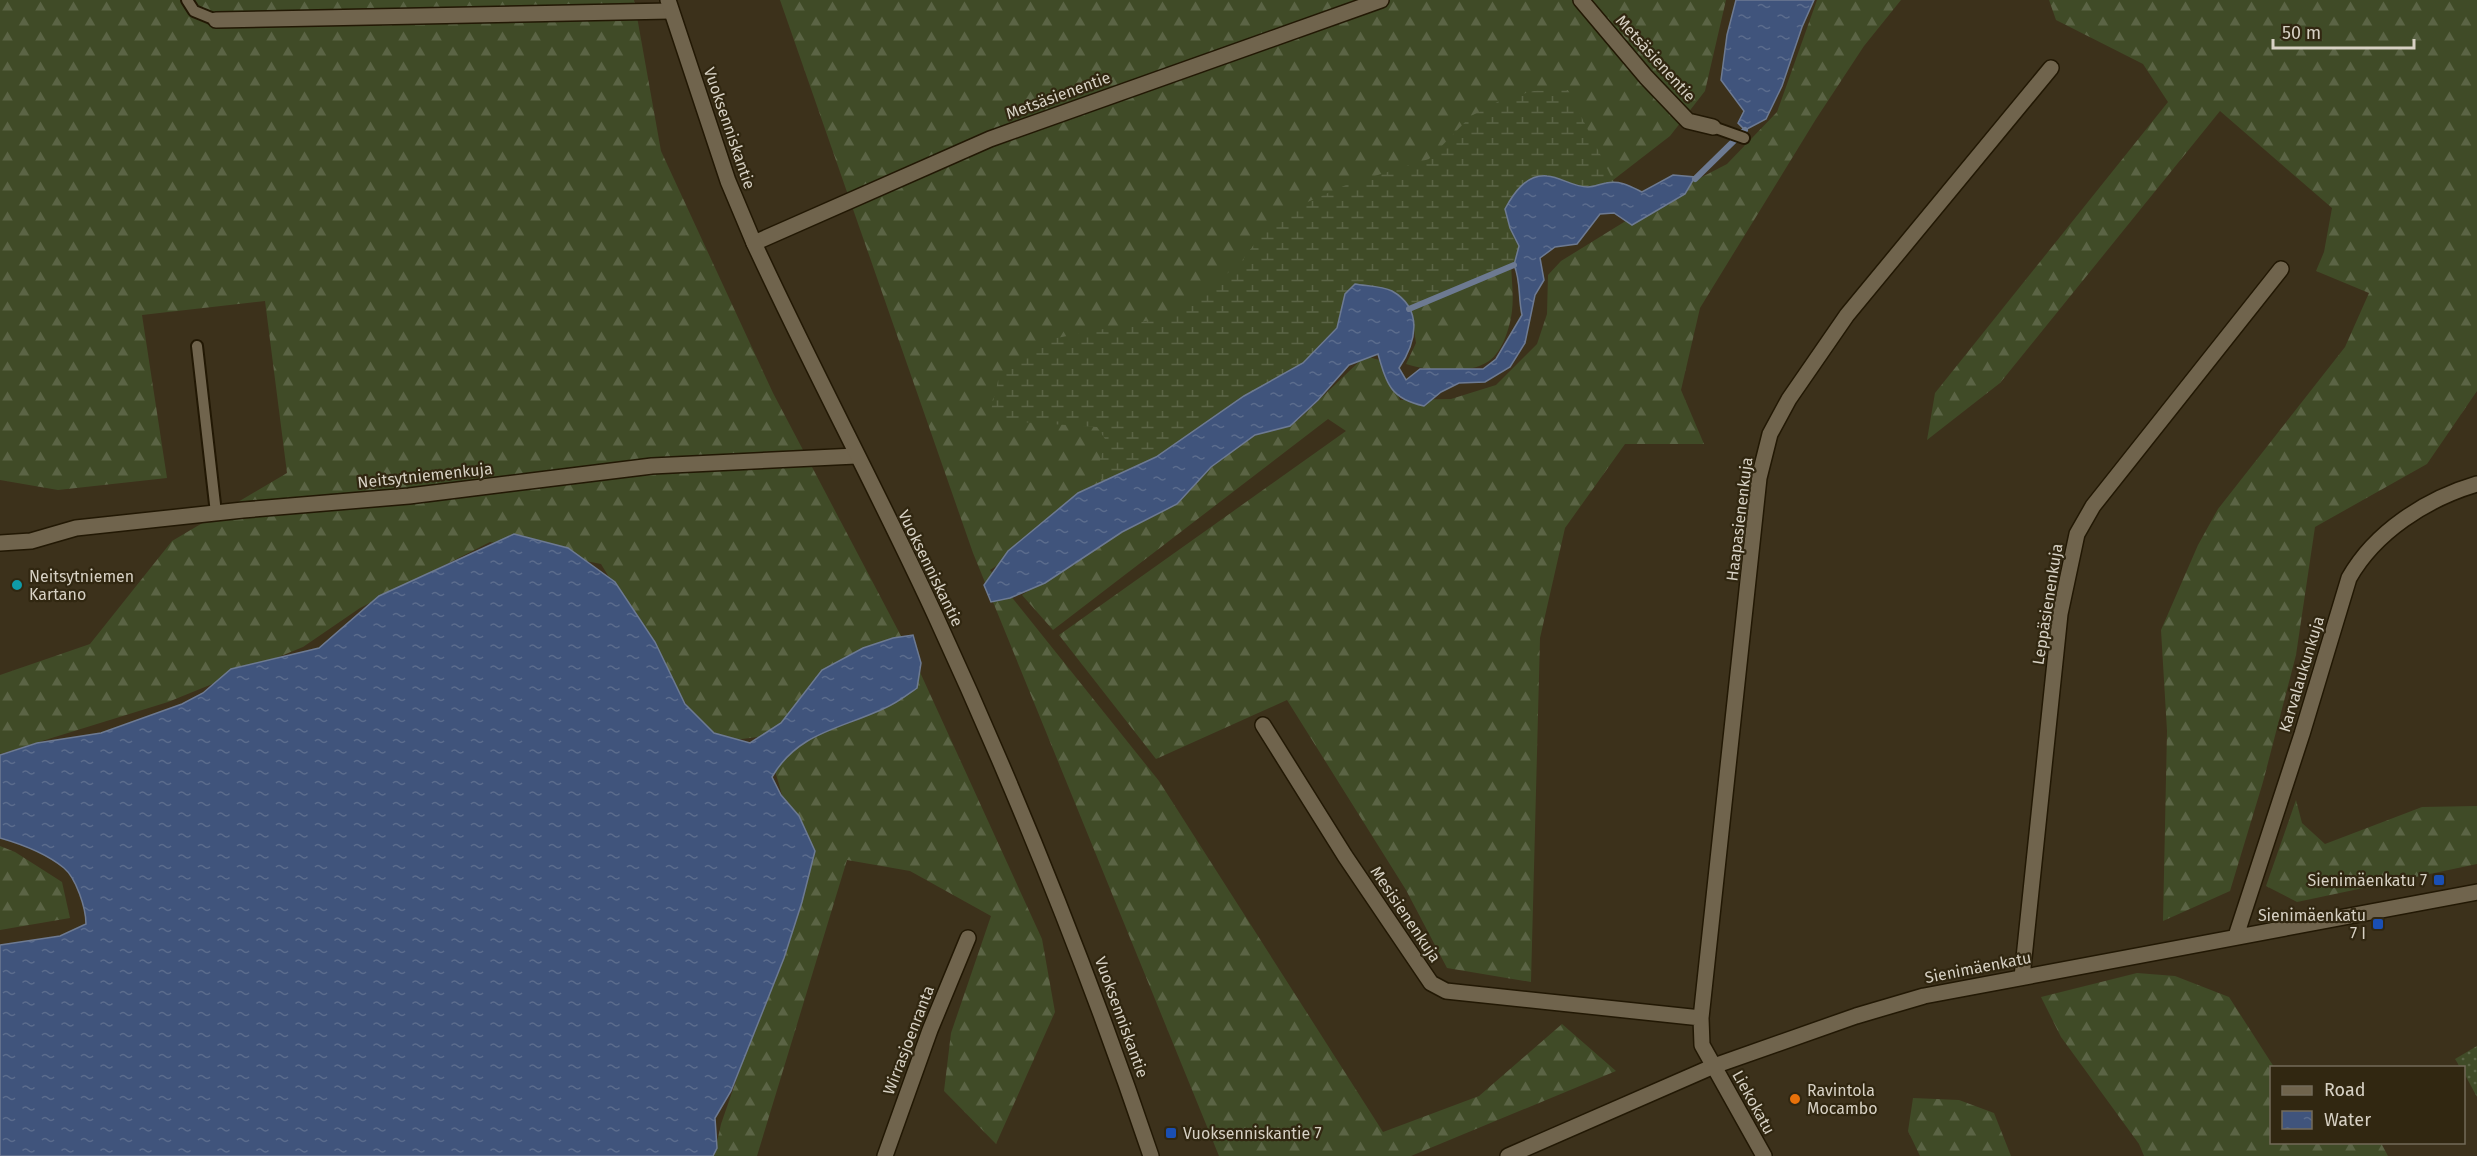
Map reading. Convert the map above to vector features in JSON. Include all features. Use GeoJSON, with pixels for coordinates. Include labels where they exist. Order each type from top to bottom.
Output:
{"type":"FeatureCollection","features":[{"type":"Feature","properties":{"kind":"street","name":"Metsäsienentie"},"geometry":{"type":"LineString","coordinates":[[754,243],[990,139],[1381,0]]}},
{"type":"Feature","properties":{"kind":"street","name":"Metsäsienentie"},"geometry":{"type":"LineString","coordinates":[[1581,0],[1646,77],[1688,121],[1713,127]]}},
{"type":"Feature","properties":{"kind":"street"},"geometry":{"type":"LineString","coordinates":[[216,20],[669,6]]}},
{"type":"Feature","properties":{"kind":"street","name":"Vuoksenniskantie"},"geometry":{"type":"LineString","coordinates":[[669,6],[728,181],[754,243],[935,616],[1012,787],[1082,960],[1151,1156]]}},
{"type":"Feature","properties":{"kind":"street","name":"Haapasienenkuja"},"geometry":{"type":"LineString","coordinates":[[1714,1066],[1702,1045],[1701,1018],[1759,478],[1770,434],[1789,399],[1847,315],[2052,68]]}},
{"type":"Feature","properties":{"kind":"street","name":"Leppäsienenkuja"},"geometry":{"type":"LineString","coordinates":[[2022,977],[2060,614],[2077,534],[2092,506],[2280,269]]}},
{"type":"Feature","properties":{"kind":"street","name":"Neitsytniemenkuja"},"geometry":{"type":"LineString","coordinates":[[0,543],[31,541],[76,528],[409,496],[652,466],[856,456]]}},
{"type":"Feature","properties":{"kind":"street","name":"Karvalaukunkuja"},"geometry":{"type":"LineString","coordinates":[[2236,936],[2302,734],[2349,578],[2360,558],[2380,537],[2404,519],[2462,489],[2477,484]]}},
{"type":"Feature","properties":{"kind":"street","name":"Mesisienenkuja"},"geometry":{"type":"LineString","coordinates":[[1263,725],[1346,856],[1431,983],[1446,991],[1701,1018]]}},
{"type":"Feature","properties":{"kind":"street","name":"Sienimäenkatu"},"geometry":{"type":"LineString","coordinates":[[1508,1156],[1714,1066],[1856,1016],[1924,996],[2477,892]]}},
{"type":"Feature","properties":{"kind":"street","name":"Wirrasjoenranta"},"geometry":{"type":"LineString","coordinates":[[885,1156],[930,1030],[968,938]]}},
{"type":"Feature","properties":{"kind":"street","name":"Liekokatu"},"geometry":{"type":"LineString","coordinates":[[1714,1066],[1764,1156]]}},
{"type":"Feature","properties":{"kind":"lane"},"geometry":{"type":"LineString","coordinates":[[187,0],[194,11],[216,20]]}},
{"type":"Feature","properties":{"kind":"lane"},"geometry":{"type":"LineString","coordinates":[[1713,127],[1744,138]]}},
{"type":"Feature","properties":{"kind":"lane"},"geometry":{"type":"LineString","coordinates":[[197,346],[216,513]]}},
{"type":"Feature","properties":{"kind":"green space"},"geometry":{"type":"Polygon","coordinates":[[[0,0],[634,0],[661,151],[773,393],[919,670],[1042,939],[1055,1012],[996,1144],[944,1091],[951,1033],[991,916],[910,871],[847,860],[757,1156],[714,1156],[721,1124],[811,865],[782,795],[765,736],[710,743],[601,564],[490,542],[360,608],[303,647],[168,702],[0,754],[0,675],[90,644],[172,541],[287,473],[265,301],[142,315],[167,478],[58,490],[0,480],[0,0]]]}},
{"type":"Feature","properties":{"kind":"green space"},"geometry":{"type":"Polygon","coordinates":[[[780,0],[1726,0],[1705,91],[1670,136],[1511,259],[1513,298],[1508,331],[1502,345],[1489,361],[1460,370],[1425,368],[1406,364],[1416,343],[1410,305],[990,570],[1159,781],[1383,1132],[1479,1096],[1562,1024],[1616,1071],[1411,1156],[1219,1156],[973,553],[780,0]]]}},
{"type":"Feature","properties":{"kind":"green space"},"geometry":{"type":"Polygon","coordinates":[[[1817,0],[1901,0],[1864,46],[1816,119],[1700,308],[1681,390],[1704,444],[1625,444],[1565,528],[1540,638],[1531,982],[1447,968],[1406,890],[1287,700],[1156,759],[1059,635],[1346,431],[1328,419],[1053,630],[1022,595],[1136,520],[1214,451],[1279,422],[1298,420],[1365,356],[1383,361],[1400,400],[1451,399],[1496,385],[1537,344],[1547,314],[1548,275],[1561,261],[1671,193],[1727,164],[1777,112],[1817,0]]]}},
{"type":"Feature","properties":{"kind":"green space"},"geometry":{"type":"Polygon","coordinates":[[[2049,0],[2477,0],[2477,391],[2427,464],[2315,527],[2296,655],[2263,782],[2230,891],[2163,921],[2167,731],[2161,630],[2198,545],[2218,509],[2345,347],[2369,293],[2316,271],[2324,252],[2332,208],[2220,111],[2000,383],[1927,440],[1935,393],[2168,102],[2143,64],[2056,20],[2049,0]]]}},
{"type":"Feature","properties":{"kind":"green space"},"geometry":{"type":"Polygon","coordinates":[[[1568,90],[1614,182],[1588,187],[1546,176],[1510,228],[1519,247],[1514,265],[1409,309],[1404,303],[1345,295],[1337,328],[1303,363],[1244,396],[1156,457],[1101,482],[1100,458],[1107,442],[1097,427],[1005,421],[990,414],[998,381],[1012,363],[1046,340],[1167,317],[1202,294],[1241,262],[1264,231],[1303,204],[1346,185],[1429,159],[1471,116],[1503,99],[1534,91],[1568,90]]]}},
{"type":"Feature","properties":{"kind":"green space"},"geometry":{"type":"Polygon","coordinates":[[[2296,800],[2302,823],[2325,844],[2422,807],[2477,806],[2477,864],[2297,902],[2266,886],[2296,800]]]}},
{"type":"Feature","properties":{"kind":"green space"},"geometry":{"type":"Polygon","coordinates":[[[0,846],[15,852],[62,882],[70,918],[0,930],[0,846]]]}},
{"type":"Feature","properties":{"kind":"green space"},"geometry":{"type":"Polygon","coordinates":[[[2137,973],[2175,976],[2229,997],[2273,1066],[2270,1066],[2270,1144],[2382,1144],[2388,1156],[2144,1156],[2139,1144],[2061,1037],[2041,997],[2137,973]]]}},
{"type":"Feature","properties":{"kind":"green space"},"geometry":{"type":"Polygon","coordinates":[[[2477,1046],[2477,1097],[2465,1075],[2465,1066],[2459,1066],[2455,1059],[2477,1046]]]}},
{"type":"Feature","properties":{"kind":"green space"},"geometry":{"type":"Polygon","coordinates":[[[1913,1098],[1959,1100],[1994,1113],[2011,1156],[1920,1156],[1908,1131],[1913,1098]]]}},
{"type":"Feature","properties":{"kind":"water"},"geometry":{"type":"Polygon","coordinates":[[[1736,0],[1814,0],[1802,27],[1782,86],[1766,119],[1745,130],[1738,123],[1744,111],[1721,80],[1727,35],[1736,0]]]}},
{"type":"Feature","properties":{"kind":"water"},"geometry":{"type":"Polygon","coordinates":[[[1673,175],[1695,177],[1685,194],[1632,225],[1614,213],[1600,214],[1577,244],[1555,247],[1540,258],[1544,280],[1535,295],[1525,343],[1510,367],[1485,382],[1459,383],[1441,392],[1424,406],[1397,395],[1384,374],[1378,354],[1349,365],[1318,400],[1290,426],[1255,435],[1211,467],[1177,504],[1122,532],[1045,583],[1010,598],[991,602],[984,585],[1008,551],[1078,493],[1156,457],[1244,396],[1303,363],[1337,328],[1345,294],[1355,284],[1388,289],[1402,298],[1409,307],[1413,317],[1413,337],[1399,368],[1406,380],[1420,369],[1483,369],[1496,359],[1522,315],[1518,277],[1514,265],[1519,246],[1510,228],[1505,209],[1521,186],[1533,178],[1547,176],[1583,187],[1611,182],[1620,183],[1642,192],[1673,175]]]}},
{"type":"Feature","properties":{"kind":"water"},"geometry":{"type":"Polygon","coordinates":[[[514,534],[568,548],[615,582],[655,642],[685,704],[714,733],[750,743],[781,723],[822,670],[863,648],[893,638],[913,635],[921,663],[917,688],[889,706],[808,741],[794,750],[772,777],[781,795],[799,816],[815,851],[784,958],[731,1091],[715,1118],[717,1148],[713,1156],[0,1156],[0,945],[60,936],[86,924],[80,894],[64,868],[34,850],[0,838],[0,755],[37,743],[101,733],[182,704],[203,693],[231,669],[319,648],[379,596],[514,534]]]}},
{"type":"Feature","properties":{"kind":"waterway"},"geometry":{"type":"LineString","coordinates":[[1695,179],[1745,130]]}},
{"type":"Feature","properties":{"kind":"waterway"},"geometry":{"type":"LineString","coordinates":[[1409,309],[1514,265]]}},
{"type":"Feature","properties":{"kind":"place","name":"Neitsytniemen Kartano"},"geometry":{"type":"Point","coordinates":[17,585]}},
{"type":"Feature","properties":{"kind":"place","name":"Sienimäenkatu 7"},"geometry":{"type":"Point","coordinates":[2439,880]}},
{"type":"Feature","properties":{"kind":"place","name":"Sienimäenkatu 7 I"},"geometry":{"type":"Point","coordinates":[2378,924]}},
{"type":"Feature","properties":{"kind":"place","name":"Ravintola Mocambo"},"geometry":{"type":"Point","coordinates":[1795,1099]}},
{"type":"Feature","properties":{"kind":"place","name":"Vuoksenniskantie 7"},"geometry":{"type":"Point","coordinates":[1171,1133]}}]}
